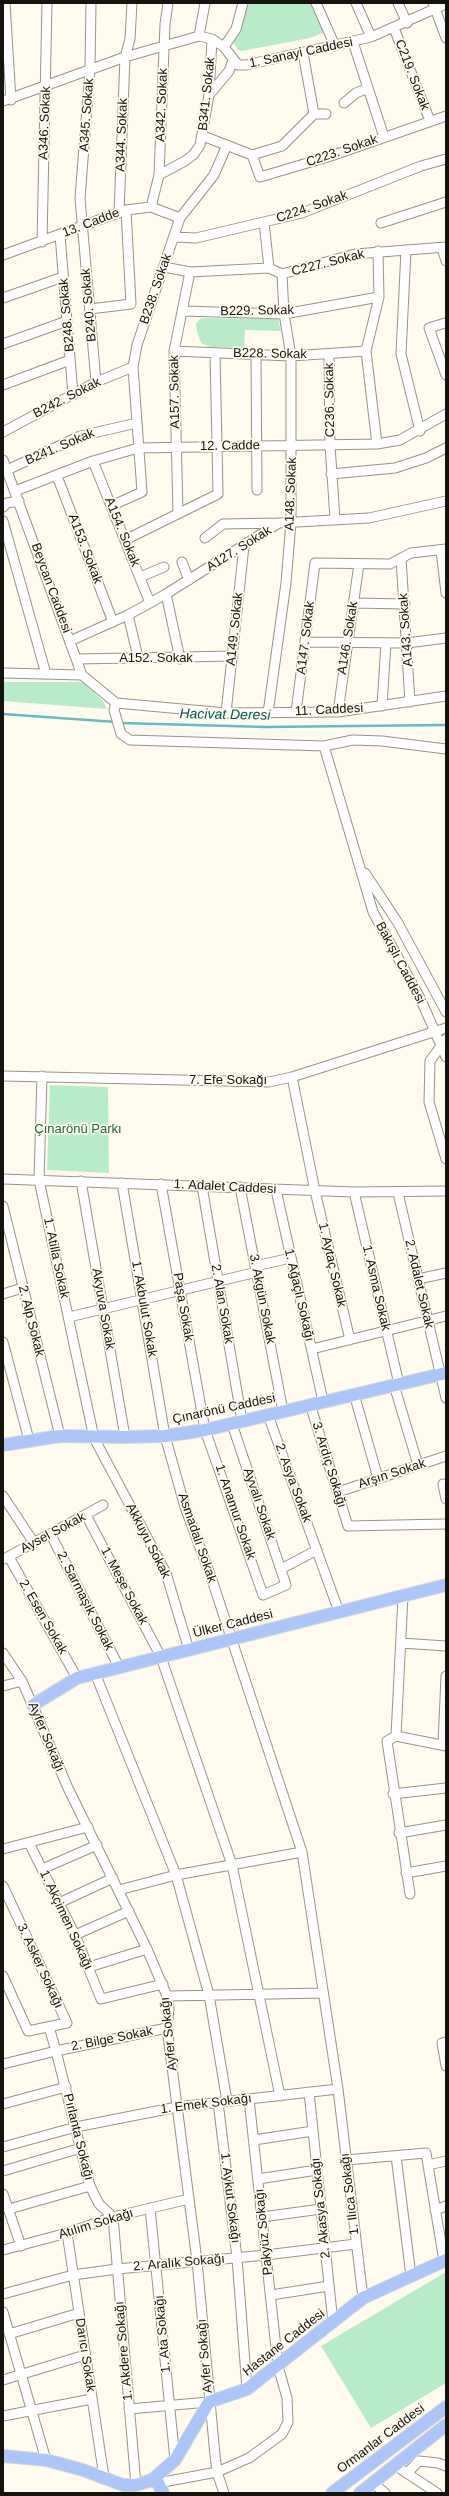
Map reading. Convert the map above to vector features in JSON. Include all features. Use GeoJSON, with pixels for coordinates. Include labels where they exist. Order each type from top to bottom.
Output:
{"type":"FeatureCollection","features":[{"type":"Feature","properties":{"kind":"main road","name":"Çınarönü Caddesi"},"geometry":{"type":"LineString","coordinates":[[3,1445],[60,1436],[94,1438],[165,1436],[205,1430],[323,1400],[443,1374]]}},
{"type":"Feature","properties":{"kind":"main road","name":"Ülker Caddesi"},"geometry":{"type":"LineString","coordinates":[[33,1705],[77,1678],[446,1585]]}},
{"type":"Feature","properties":{"kind":"main road","name":"Hastane Caddesi"},"geometry":{"type":"LineString","coordinates":[[209,2402],[247,2389],[363,2298],[445,2261]]}},
{"type":"Feature","properties":{"kind":"main road"},"geometry":{"type":"LineString","coordinates":[[3,2456],[46,2460],[104,2477],[123,2485],[158,2486],[209,2402]]}},
{"type":"Feature","properties":{"kind":"main road","name":"Ormanlar Caddesi"},"geometry":{"type":"LineString","coordinates":[[332,2493],[446,2406]]}},
{"type":"Feature","properties":{"kind":"main road"},"geometry":{"type":"LineString","coordinates":[[360,2493],[446,2425]]}},
{"type":"Feature","properties":{"kind":"main road"},"geometry":{"type":"LineString","coordinates":[[406,2437],[416,2450]]}},
{"type":"Feature","properties":{"kind":"street"},"geometry":{"type":"LineString","coordinates":[[5,3],[4,19],[7,101]]}},
{"type":"Feature","properties":{"kind":"street","name":"A346. Sokak"},"geometry":{"type":"LineString","coordinates":[[42,242],[47,3]]}},
{"type":"Feature","properties":{"kind":"street","name":"A345. Sokak"},"geometry":{"type":"LineString","coordinates":[[82,227],[80,198],[90,70],[90,3]]}},
{"type":"Feature","properties":{"kind":"street","name":"A344. Sokak"},"geometry":{"type":"LineString","coordinates":[[90,309],[131,304],[122,211],[125,57],[130,39],[132,3]]}},
{"type":"Feature","properties":{"kind":"street","name":"A342. Sokak"},"geometry":{"type":"LineString","coordinates":[[151,207],[159,175],[164,45],[168,3]]}},
{"type":"Feature","properties":{"kind":"street"},"geometry":{"type":"LineString","coordinates":[[199,36],[205,3]]}},
{"type":"Feature","properties":{"kind":"street"},"geometry":{"type":"LineString","coordinates":[[224,47],[236,29],[243,3]]}},
{"type":"Feature","properties":{"kind":"street"},"geometry":{"type":"LineString","coordinates":[[316,3],[335,46]]}},
{"type":"Feature","properties":{"kind":"street"},"geometry":{"type":"LineString","coordinates":[[356,3],[371,37]]}},
{"type":"Feature","properties":{"kind":"street"},"geometry":{"type":"LineString","coordinates":[[398,3],[407,23]]}},
{"type":"Feature","properties":{"kind":"street","name":"1. Sanayi Caddesi"},"geometry":{"type":"LineString","coordinates":[[7,101],[125,57],[199,36],[212,39],[224,47],[238,65],[246,65],[371,37],[407,23],[435,6],[446,4]]}},
{"type":"Feature","properties":{"kind":"street"},"geometry":{"type":"LineString","coordinates":[[435,6],[446,38]]}},
{"type":"Feature","properties":{"kind":"street","name":"C219. Sokak"},"geometry":{"type":"LineString","coordinates":[[394,28],[430,122]]}},
{"type":"Feature","properties":{"kind":"street","name":"B341. Sokak"},"geometry":{"type":"LineString","coordinates":[[159,175],[194,154],[203,136],[209,95],[212,39]]}},
{"type":"Feature","properties":{"kind":"street"},"geometry":{"type":"LineString","coordinates":[[353,42],[384,137]]}},
{"type":"Feature","properties":{"kind":"street"},"geometry":{"type":"LineString","coordinates":[[303,53],[314,114]]}},
{"type":"Feature","properties":{"kind":"street"},"geometry":{"type":"LineString","coordinates":[[209,95],[229,71],[233,60]]}},
{"type":"Feature","properties":{"kind":"street"},"geometry":{"type":"LineString","coordinates":[[344,103],[356,93],[368,88]]}},
{"type":"Feature","properties":{"kind":"street"},"geometry":{"type":"LineString","coordinates":[[203,136],[252,155],[282,146],[314,114],[326,114]]}},
{"type":"Feature","properties":{"kind":"street","name":"C223. Sokak"},"geometry":{"type":"LineString","coordinates":[[252,155],[260,177],[331,156],[446,116]]}},
{"type":"Feature","properties":{"kind":"street","name":"B238. Sokak"},"geometry":{"type":"LineString","coordinates":[[112,506],[142,492],[133,367],[138,345],[180,218],[214,175],[227,145]]}},
{"type":"Feature","properties":{"kind":"street","name":"C224. Sokak"},"geometry":{"type":"LineString","coordinates":[[174,237],[196,238],[302,213],[421,166],[446,159]]}},
{"type":"Feature","properties":{"kind":"street"},"geometry":{"type":"LineString","coordinates":[[380,223],[446,202]]}},
{"type":"Feature","properties":{"kind":"street","name":"13. Cadde"},"geometry":{"type":"LineString","coordinates":[[3,255],[42,242],[122,211],[151,207],[180,218]]}},
{"type":"Feature","properties":{"kind":"street"},"geometry":{"type":"LineString","coordinates":[[264,222],[269,268]]}},
{"type":"Feature","properties":{"kind":"street","name":"B240. Sokak"},"geometry":{"type":"LineString","coordinates":[[82,227],[96,382]]}},
{"type":"Feature","properties":{"kind":"street","name":"B248. Sokak"},"geometry":{"type":"LineString","coordinates":[[60,235],[73,395]]}},
{"type":"Feature","properties":{"kind":"street"},"geometry":{"type":"LineString","coordinates":[[444,247],[446,261]]}},
{"type":"Feature","properties":{"kind":"street","name":"C227. Sokak"},"geometry":{"type":"LineString","coordinates":[[164,267],[190,272],[269,268],[282,274],[302,270],[332,259],[378,251],[444,247]]}},
{"type":"Feature","properties":{"kind":"street"},"geometry":{"type":"LineString","coordinates":[[406,250],[401,354],[420,431]]}},
{"type":"Feature","properties":{"kind":"street"},"geometry":{"type":"LineString","coordinates":[[377,444],[366,351],[379,297],[378,251]]}},
{"type":"Feature","properties":{"kind":"street","name":"A157. Sokak"},"geometry":{"type":"LineString","coordinates":[[178,514],[174,351],[190,272]]}},
{"type":"Feature","properties":{"kind":"street","name":"A148. Sokak"},"geometry":{"type":"LineString","coordinates":[[268,713],[286,583],[291,522],[291,356],[284,314],[282,274]]}},
{"type":"Feature","properties":{"kind":"street"},"geometry":{"type":"LineString","coordinates":[[3,298],[64,277]]}},
{"type":"Feature","properties":{"kind":"street","name":"B229. Sokak"},"geometry":{"type":"LineString","coordinates":[[183,311],[284,314],[379,297]]}},
{"type":"Feature","properties":{"kind":"street"},"geometry":{"type":"LineString","coordinates":[[3,344],[67,320]]}},
{"type":"Feature","properties":{"kind":"street"},"geometry":{"type":"LineString","coordinates":[[445,323],[429,328],[446,375]]}},
{"type":"Feature","properties":{"kind":"street","name":"B228. Sokak"},"geometry":{"type":"LineString","coordinates":[[174,351],[291,356],[366,351]]}},
{"type":"Feature","properties":{"kind":"street"},"geometry":{"type":"LineString","coordinates":[[125,540],[218,494],[215,353]]}},
{"type":"Feature","properties":{"kind":"street","name":"C236. Sokak"},"geometry":{"type":"LineString","coordinates":[[329,354],[330,445],[334,519]]}},
{"type":"Feature","properties":{"kind":"street"},"geometry":{"type":"LineString","coordinates":[[256,355],[257,490]]}},
{"type":"Feature","properties":{"kind":"street"},"geometry":{"type":"LineString","coordinates":[[3,386],[70,360]]}},
{"type":"Feature","properties":{"kind":"street","name":"B242. Sokak"},"geometry":{"type":"LineString","coordinates":[[3,432],[96,382],[133,367]]}},
{"type":"Feature","properties":{"kind":"street","name":"12. Cadde"},"geometry":{"type":"LineString","coordinates":[[15,491],[93,461],[138,448],[377,444],[400,440],[420,431],[446,414]]}},
{"type":"Feature","properties":{"kind":"street","name":"B241. Sokak"},"geometry":{"type":"LineString","coordinates":[[7,470],[80,436],[137,423]]}},
{"type":"Feature","properties":{"kind":"street"},"geometry":{"type":"LineString","coordinates":[[331,474],[394,468],[426,458],[446,448]]}},
{"type":"Feature","properties":{"kind":"street","name":"Beycan Caddesi"},"geometry":{"type":"LineString","coordinates":[[3,460],[78,659],[82,675]]}},
{"type":"Feature","properties":{"kind":"street","name":"A154. Sokak"},"geometry":{"type":"LineString","coordinates":[[93,461],[150,602]]}},
{"type":"Feature","properties":{"kind":"street","name":"A153. Sokak"},"geometry":{"type":"LineString","coordinates":[[56,476],[113,622]]}},
{"type":"Feature","properties":{"kind":"street","name":"A127. Sokak"},"geometry":{"type":"LineString","coordinates":[[70,641],[128,615],[166,594],[279,523],[376,517],[446,501]]}},
{"type":"Feature","properties":{"kind":"street"},"geometry":{"type":"LineString","coordinates":[[3,507],[7,503],[19,502]]}},
{"type":"Feature","properties":{"kind":"street"},"geometry":{"type":"LineString","coordinates":[[3,522],[46,674]]}},
{"type":"Feature","properties":{"kind":"street"},"geometry":{"type":"LineString","coordinates":[[206,538],[223,524],[279,523]]}},
{"type":"Feature","properties":{"kind":"street","name":"A149. Sokak"},"geometry":{"type":"LineString","coordinates":[[226,712],[244,546]]}},
{"type":"Feature","properties":{"kind":"street"},"geometry":{"type":"LineString","coordinates":[[359,564],[390,564],[411,554],[443,550],[446,593]]}},
{"type":"Feature","properties":{"kind":"street","name":"A143. Sokak"},"geometry":{"type":"LineString","coordinates":[[401,558],[410,702]]}},
{"type":"Feature","properties":{"kind":"street"},"geometry":{"type":"LineString","coordinates":[[182,562],[189,580]]}},
{"type":"Feature","properties":{"kind":"street","name":"A147. Sokak"},"geometry":{"type":"LineString","coordinates":[[296,712],[315,563],[359,564]]}},
{"type":"Feature","properties":{"kind":"street","name":"A146. Sokak"},"geometry":{"type":"LineString","coordinates":[[338,712],[359,564]]}},
{"type":"Feature","properties":{"kind":"street"},"geometry":{"type":"LineString","coordinates":[[140,577],[164,567]]}},
{"type":"Feature","properties":{"kind":"street"},"geometry":{"type":"LineString","coordinates":[[166,594],[180,659]]}},
{"type":"Feature","properties":{"kind":"street"},"geometry":{"type":"LineString","coordinates":[[354,603],[405,604]]}},
{"type":"Feature","properties":{"kind":"street"},"geometry":{"type":"LineString","coordinates":[[128,615],[138,657]]}},
{"type":"Feature","properties":{"kind":"street"},"geometry":{"type":"LineString","coordinates":[[306,642],[407,643],[446,638]]}},
{"type":"Feature","properties":{"kind":"street"},"geometry":{"type":"LineString","coordinates":[[382,706],[386,643]]}},
{"type":"Feature","properties":{"kind":"street","name":"A152. Sokak"},"geometry":{"type":"LineString","coordinates":[[78,659],[138,657],[180,659],[233,656]]}},
{"type":"Feature","properties":{"kind":"street"},"geometry":{"type":"LineString","coordinates":[[3,673],[82,675],[115,707],[121,734],[130,740],[324,746],[353,740],[382,741],[446,749]]}},
{"type":"Feature","properties":{"kind":"street","name":"11. Caddesi"},"geometry":{"type":"LineString","coordinates":[[115,707],[268,713],[338,712],[446,696]]}},
{"type":"Feature","properties":{"kind":"street","name":"Bakışlı Caddesi"},"geometry":{"type":"LineString","coordinates":[[324,746],[361,867],[373,912],[421,1000],[434,1030],[444,1043],[446,1057]]}},
{"type":"Feature","properties":{"kind":"street","name":"Bakışlı Caddesi"},"geometry":{"type":"LineString","coordinates":[[361,867],[398,923],[446,1012]]}},
{"type":"Feature","properties":{"kind":"street","name":"7. Efe Sokağı"},"geometry":{"type":"LineString","coordinates":[[3,1076],[251,1082],[292,1077],[434,1030],[446,1028]]}},
{"type":"Feature","properties":{"kind":"street"},"geometry":{"type":"LineString","coordinates":[[444,1043],[430,1061],[429,1102],[446,1158]]}},
{"type":"Feature","properties":{"kind":"street","name":"1. Atilla Sokak"},"geometry":{"type":"LineString","coordinates":[[42,1076],[40,1180],[94,1438]]}},
{"type":"Feature","properties":{"kind":"street","name":"1. Aytaç Sokak"},"geometry":{"type":"LineString","coordinates":[[292,1077],[315,1191],[350,1340]]}},
{"type":"Feature","properties":{"kind":"street","name":"1. Adalet Caddesi"},"geometry":{"type":"LineString","coordinates":[[3,1179],[240,1187],[276,1190],[398,1193],[446,1191]]}},
{"type":"Feature","properties":{"kind":"street","name":"Akyuva Sokak"},"geometry":{"type":"LineString","coordinates":[[81,1181],[125,1437]]}},
{"type":"Feature","properties":{"kind":"street","name":"1. Akbulut Sokak"},"geometry":{"type":"LineString","coordinates":[[122,1183],[165,1436]]}},
{"type":"Feature","properties":{"kind":"street","name":"Paşa Sokak"},"geometry":{"type":"LineString","coordinates":[[161,1184],[205,1430]]}},
{"type":"Feature","properties":{"kind":"street","name":"2. Alan Sokak"},"geometry":{"type":"LineString","coordinates":[[202,1186],[218,1281],[237,1423]]}},
{"type":"Feature","properties":{"kind":"street","name":"3. Akgün Sokak"},"geometry":{"type":"LineString","coordinates":[[240,1187],[283,1411]]}},
{"type":"Feature","properties":{"kind":"street","name":"1. Ağaçlı Sokağı"},"geometry":{"type":"LineString","coordinates":[[276,1190],[323,1400]]}},
{"type":"Feature","properties":{"kind":"street","name":"1. Asma Sokak"},"geometry":{"type":"LineString","coordinates":[[354,1192],[387,1331],[396,1384],[418,1465]]}},
{"type":"Feature","properties":{"kind":"street","name":"2. Adalet Sokak"},"geometry":{"type":"LineString","coordinates":[[398,1193],[428,1321],[443,1374],[446,1398]]}},
{"type":"Feature","properties":{"kind":"street","name":"2. Alp Sokak"},"geometry":{"type":"LineString","coordinates":[[3,1206],[22,1288],[60,1436]]}},
{"type":"Feature","properties":{"kind":"street"},"geometry":{"type":"LineString","coordinates":[[69,1317],[218,1281],[291,1258]]}},
{"type":"Feature","properties":{"kind":"street"},"geometry":{"type":"LineString","coordinates":[[418,1280],[446,1273]]}},
{"type":"Feature","properties":{"kind":"street"},"geometry":{"type":"LineString","coordinates":[[3,1294],[22,1288]]}},
{"type":"Feature","properties":{"kind":"street"},"geometry":{"type":"LineString","coordinates":[[312,1349],[446,1316]]}},
{"type":"Feature","properties":{"kind":"street"},"geometry":{"type":"LineString","coordinates":[[3,1342],[29,1440]]}},
{"type":"Feature","properties":{"kind":"street"},"geometry":{"type":"LineString","coordinates":[[354,1394],[378,1478]]}},
{"type":"Feature","properties":{"kind":"street","name":"3. Ardıç Sokağı"},"geometry":{"type":"LineString","coordinates":[[310,1404],[348,1526],[446,1524]]}},
{"type":"Feature","properties":{"kind":"street","name":"2. Asya Sokak"},"geometry":{"type":"LineString","coordinates":[[268,1415],[339,1612]]}},
{"type":"Feature","properties":{"kind":"street","name":"Ayvalı Sokak"},"geometry":{"type":"LineString","coordinates":[[237,1423],[286,1585]]}},
{"type":"Feature","properties":{"kind":"street","name":"1. Anamur Sokak"},"geometry":{"type":"LineString","coordinates":[[205,1430],[263,1595],[286,1585]]}},
{"type":"Feature","properties":{"kind":"street","name":"Asmadalı Sokak"},"geometry":{"type":"LineString","coordinates":[[165,1436],[185,1507],[211,1577],[230,1639],[302,1852]]}},
{"type":"Feature","properties":{"kind":"street","name":"Akkuyu Sokak"},"geometry":{"type":"LineString","coordinates":[[94,1438],[166,1573],[189,1650]]}},
{"type":"Feature","properties":{"kind":"street","name":"Arşın Sokak"},"geometry":{"type":"LineString","coordinates":[[338,1492],[446,1456]]}},
{"type":"Feature","properties":{"kind":"street"},"geometry":{"type":"LineString","coordinates":[[443,1484],[446,1498]]}},
{"type":"Feature","properties":{"kind":"street"},"geometry":{"type":"LineString","coordinates":[[3,1496],[34,1543]]}},
{"type":"Feature","properties":{"kind":"street","name":"Aysel Sokak"},"geometry":{"type":"LineString","coordinates":[[6,1558],[86,1516],[103,1505]]}},
{"type":"Feature","properties":{"kind":"street","name":"1. Meşe Sokak"},"geometry":{"type":"LineString","coordinates":[[86,1516],[161,1657],[232,1865],[280,2096]]}},
{"type":"Feature","properties":{"kind":"street","name":"2. Sarmaşık Sokak"},"geometry":{"type":"LineString","coordinates":[[51,1535],[119,1667]]}},
{"type":"Feature","properties":{"kind":"street"},"geometry":{"type":"LineString","coordinates":[[281,1569],[317,1550]]}},
{"type":"Feature","properties":{"kind":"street","name":"2. Esen Sokak"},"geometry":{"type":"LineString","coordinates":[[6,1558],[77,1678]]}},
{"type":"Feature","properties":{"kind":"street"},"geometry":{"type":"LineString","coordinates":[[396,1736],[403,1596]]}},
{"type":"Feature","properties":{"kind":"street"},"geometry":{"type":"LineString","coordinates":[[401,1643],[446,1646]]}},
{"type":"Feature","properties":{"kind":"street","name":"Ayfer Sokağı"},"geometry":{"type":"LineString","coordinates":[[3,1653],[22,1681],[68,1788],[129,1911],[163,1984],[167,1996],[169,2009],[168,2028],[197,2261],[209,2402],[217,2472],[224,2493]]}},
{"type":"Feature","properties":{"kind":"street","name":"1. Aykut Sokağı"},"geometry":{"type":"LineString","coordinates":[[95,1673],[176,1875],[209,1995],[222,2102],[237,2258],[247,2389]]}},
{"type":"Feature","properties":{"kind":"street"},"geometry":{"type":"LineString","coordinates":[[410,1894],[393,1794],[387,1741],[396,1736],[444,1745],[446,1676]]}},
{"type":"Feature","properties":{"kind":"street"},"geometry":{"type":"LineString","coordinates":[[3,1686],[22,1681]]}},
{"type":"Feature","properties":{"kind":"street"},"geometry":{"type":"LineString","coordinates":[[393,1794],[446,1788]]}},
{"type":"Feature","properties":{"kind":"street"},"geometry":{"type":"LineString","coordinates":[[399,1832],[446,1825]]}},
{"type":"Feature","properties":{"kind":"street"},"geometry":{"type":"LineString","coordinates":[[3,1848],[88,1827]]}},
{"type":"Feature","properties":{"kind":"street","name":"1. Akçimen Sokağı"},"geometry":{"type":"LineString","coordinates":[[29,1842],[75,1935],[102,1999],[163,1984]]}},
{"type":"Feature","properties":{"kind":"street"},"geometry":{"type":"LineString","coordinates":[[42,1869],[97,1845]]}},
{"type":"Feature","properties":{"kind":"street"},"geometry":{"type":"LineString","coordinates":[[119,1890],[176,1875],[302,1852]]}},
{"type":"Feature","properties":{"kind":"street","name":"1. Ilıca Sokağı"},"geometry":{"type":"LineString","coordinates":[[302,1852],[338,2089],[363,2298]]}},
{"type":"Feature","properties":{"kind":"street"},"geometry":{"type":"LineString","coordinates":[[406,1873],[446,1866]]}},
{"type":"Feature","properties":{"kind":"street"},"geometry":{"type":"LineString","coordinates":[[59,1903],[113,1878]]}},
{"type":"Feature","properties":{"kind":"street","name":"3. Asker Sokağı"},"geometry":{"type":"LineString","coordinates":[[3,1886],[67,2023],[49,2027]]}},
{"type":"Feature","properties":{"kind":"street"},"geometry":{"type":"LineString","coordinates":[[75,1935],[129,1911]]}},
{"type":"Feature","properties":{"kind":"street"},"geometry":{"type":"LineString","coordinates":[[89,1967],[147,1949]]}},
{"type":"Feature","properties":{"kind":"street"},"geometry":{"type":"LineString","coordinates":[[3,1976],[28,2031],[49,2027]]}},
{"type":"Feature","properties":{"kind":"street"},"geometry":{"type":"LineString","coordinates":[[167,1996],[323,1993]]}},
{"type":"Feature","properties":{"kind":"street","name":"Pırlanta Sokağı"},"geometry":{"type":"LineString","coordinates":[[49,2027],[66,2088],[90,2186],[99,2204],[113,2217]]}},
{"type":"Feature","properties":{"kind":"street","name":"2. Bilge Sokak"},"geometry":{"type":"LineString","coordinates":[[3,2064],[56,2051],[168,2028]]}},
{"type":"Feature","properties":{"kind":"street"},"geometry":{"type":"LineString","coordinates":[[444,2042],[446,2066]]}},
{"type":"Feature","properties":{"kind":"street"},"geometry":{"type":"LineString","coordinates":[[3,2104],[66,2088]]}},
{"type":"Feature","properties":{"kind":"street","name":"1. Emek Sokağı"},"geometry":{"type":"LineString","coordinates":[[3,2147],[76,2127],[178,2107],[338,2089]]}},
{"type":"Feature","properties":{"kind":"street","name":"2. Akasya Sokağı"},"geometry":{"type":"LineString","coordinates":[[309,2092],[333,2323]]}},
{"type":"Feature","properties":{"kind":"street","name":"Pakyüz Sokağı"},"geometry":{"type":"LineString","coordinates":[[158,2486],[217,2472],[249,2458],[282,2434],[288,2422],[289,2410],[278,2366],[249,2099]]}},
{"type":"Feature","properties":{"kind":"street"},"geometry":{"type":"LineString","coordinates":[[254,2140],[313,2131]]}},
{"type":"Feature","properties":{"kind":"street"},"geometry":{"type":"LineString","coordinates":[[3,2171],[81,2148]]}},
{"type":"Feature","properties":{"kind":"street"},"geometry":{"type":"LineString","coordinates":[[346,2160],[426,2153],[445,2261]]}},
{"type":"Feature","properties":{"kind":"street"},"geometry":{"type":"LineString","coordinates":[[396,2156],[411,2276]]}},
{"type":"Feature","properties":{"kind":"street"},"geometry":{"type":"LineString","coordinates":[[428,2165],[446,2160]]}},
{"type":"Feature","properties":{"kind":"street"},"geometry":{"type":"LineString","coordinates":[[258,2179],[317,2170]]}},
{"type":"Feature","properties":{"kind":"street"},"geometry":{"type":"LineString","coordinates":[[9,2209],[90,2186]]}},
{"type":"Feature","properties":{"kind":"street"},"geometry":{"type":"LineString","coordinates":[[3,2194],[21,2246]]}},
{"type":"Feature","properties":{"kind":"street","name":"Atılım Sokağı"},"geometry":{"type":"LineString","coordinates":[[3,2250],[67,2233],[113,2217],[189,2199]]}},
{"type":"Feature","properties":{"kind":"street"},"geometry":{"type":"LineString","coordinates":[[435,2210],[446,2206]]}},
{"type":"Feature","properties":{"kind":"street","name":"1. Ata Sokağı"},"geometry":{"type":"LineString","coordinates":[[150,2208],[175,2460]]}},
{"type":"Feature","properties":{"kind":"street"},"geometry":{"type":"LineString","coordinates":[[262,2217],[321,2209]]}},
{"type":"Feature","properties":{"kind":"street","name":"1. Akdere Sokağı"},"geometry":{"type":"LineString","coordinates":[[113,2217],[136,2485]]}},
{"type":"Feature","properties":{"kind":"street","name":"Darıcı Sokak"},"geometry":{"type":"LineString","coordinates":[[67,2233],[104,2477]]}},
{"type":"Feature","properties":{"kind":"street","name":"2. Aralık Sokağı"},"geometry":{"type":"LineString","coordinates":[[3,2294],[73,2275],[356,2244]]}},
{"type":"Feature","properties":{"kind":"street"},"geometry":{"type":"LineString","coordinates":[[271,2295],[329,2286]]}},
{"type":"Feature","properties":{"kind":"street"},"geometry":{"type":"LineString","coordinates":[[3,2312],[46,2460]]}},
{"type":"Feature","properties":{"kind":"street"},"geometry":{"type":"LineString","coordinates":[[9,2334],[79,2313]]}},
{"type":"Feature","properties":{"kind":"street"},"geometry":{"type":"LineString","coordinates":[[3,2380],[85,2355]]}},
{"type":"Feature","properties":{"kind":"street"},"geometry":{"type":"LineString","coordinates":[[3,2416],[92,2399]]}},
{"type":"Feature","properties":{"kind":"street"},"geometry":{"type":"LineString","coordinates":[[130,2409],[209,2402]]}},
{"type":"Feature","properties":{"kind":"street"},"geometry":{"type":"LineString","coordinates":[[408,2472],[419,2461],[438,2463],[446,2466]]}},
{"type":"Feature","properties":{"kind":"street"},"geometry":{"type":"LineString","coordinates":[[396,2466],[408,2472],[432,2491]]}},
{"type":"Feature","properties":{"kind":"street"},"geometry":{"type":"LineString","coordinates":[[373,2483],[385,2493]]}},
{"type":"Feature","properties":{"kind":"green space"},"geometry":{"type":"Polygon","coordinates":[[[249,3],[312,3],[325,32],[310,38],[242,51],[238,50],[233,42],[249,3]]]}},
{"type":"Feature","properties":{"kind":"green space"},"geometry":{"type":"Polygon","coordinates":[[[201,318],[278,319],[281,331],[245,330],[244,348],[210,347],[201,343],[197,331],[196,324],[201,318]]]}},
{"type":"Feature","properties":{"kind":"green space"},"geometry":{"type":"Polygon","coordinates":[[[3,682],[83,682],[103,701],[107,709],[3,701],[3,682]]]}},
{"type":"Feature","properties":{"kind":"green space","name":"Çınarönü Parkı"},"geometry":{"type":"Polygon","coordinates":[[[50,1085],[108,1087],[109,1173],[47,1170],[50,1085]]]}},
{"type":"Feature","properties":{"kind":"green space"},"geometry":{"type":"Polygon","coordinates":[[[446,2272],[446,2383],[371,2428],[321,2346],[446,2272]]]}},
{"type":"Feature","properties":{"kind":"waterway","name":"Hacivat Deresi"},"geometry":{"type":"LineString","coordinates":[[3,714],[116,722]]}},
{"type":"Feature","properties":{"kind":"waterway","name":"Hacivat Deresi"},"geometry":{"type":"LineString","coordinates":[[121,723],[266,727],[446,725]]}}]}
